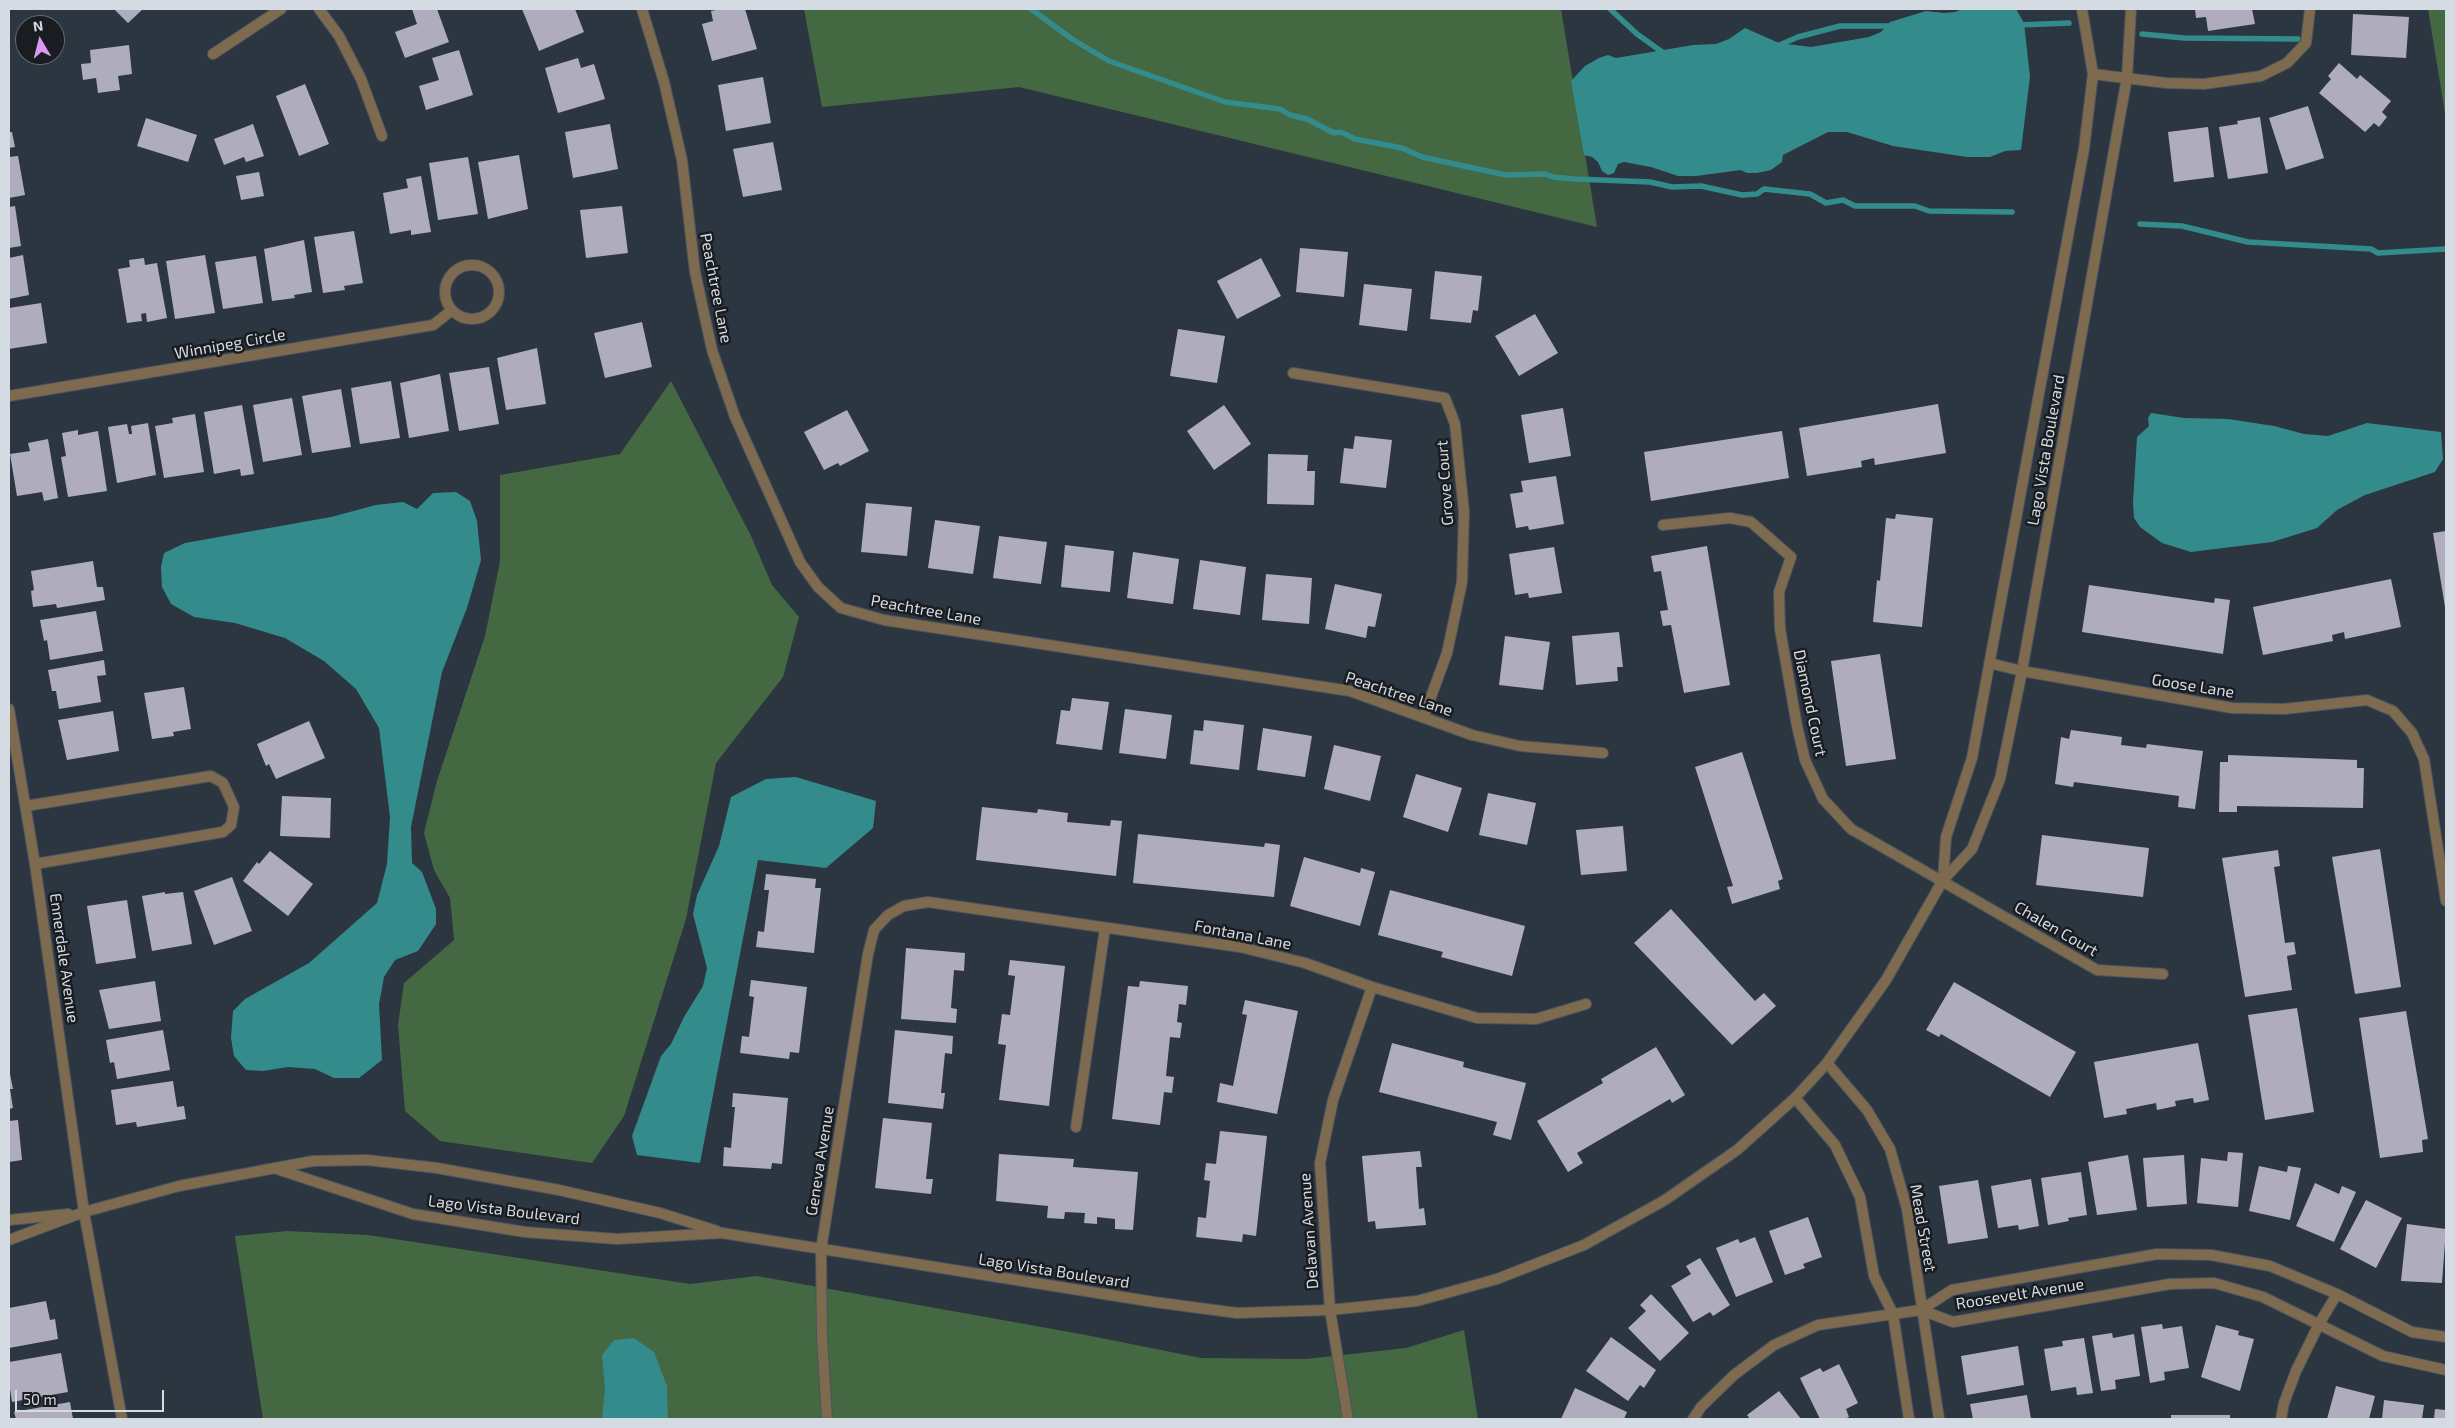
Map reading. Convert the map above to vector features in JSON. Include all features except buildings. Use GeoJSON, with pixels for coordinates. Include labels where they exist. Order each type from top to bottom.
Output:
{"type":"FeatureCollection","features":[{"type":"Feature","properties":{"kind":"street"},"geometry":{"type":"LineString","coordinates":[[213,54],[281,9]]}},
{"type":"Feature","properties":{"kind":"street"},"geometry":{"type":"LineString","coordinates":[[319,9],[339,36],[361,79],[382,136]]}},
{"type":"Feature","properties":{"kind":"street","name":"Peachtree Lane"},"geometry":{"type":"LineString","coordinates":[[642,9],[664,82],[682,160],[695,272],[712,350],[735,417],[800,562],[818,587],[841,608],[884,620],[1350,691],[1424,716],[1472,735],[1520,746],[1603,752]]}},
{"type":"Feature","properties":{"kind":"street","name":"Lago Vista Boulevard"},"geometry":{"type":"LineString","coordinates":[[1943,880],[1946,837],[1972,758],[2084,149],[2093,74],[2082,9]]}},
{"type":"Feature","properties":{"kind":"street","name":"Lago Vista Boulevard"},"geometry":{"type":"LineString","coordinates":[[9,1240],[84,1212],[179,1186],[274,1168],[413,1214],[524,1232],[617,1238],[722,1233],[821,1250],[1238,1313],[1330,1310],[1416,1301],[1497,1279],[1584,1245],[1665,1200],[1737,1150],[1795,1098],[1826,1063],[1886,980],[1943,880],[1972,849],[2000,779],[2022,671],[2127,77],[2131,9]]}},
{"type":"Feature","properties":{"kind":"street"},"geometry":{"type":"LineString","coordinates":[[2093,74],[2166,83],[2204,84],[2261,76],[2287,63],[2306,43],[2310,9]]}},
{"type":"Feature","properties":{"kind":"street"},"geometry":{"type":"LineString","coordinates":[[474,264],[491,272],[499,289],[496,305],[491,312],[475,319],[467,319],[451,311],[446,304],[445,285],[456,269],[474,264]]}},
{"type":"Feature","properties":{"kind":"street","name":"Winnipeg Circle"},"geometry":{"type":"LineString","coordinates":[[9,396],[433,325],[451,311]]}},
{"type":"Feature","properties":{"kind":"street","name":"Grove Court"},"geometry":{"type":"LineString","coordinates":[[1293,373],[1445,398],[1455,424],[1464,512],[1462,582],[1447,653],[1424,716]]}},
{"type":"Feature","properties":{"kind":"street","name":"Diamond Court"},"geometry":{"type":"LineString","coordinates":[[1663,525],[1730,518],[1751,522],[1791,556],[1779,592],[1780,628],[1797,726],[1806,760],[1823,800],[1851,829],[1943,880]]}},
{"type":"Feature","properties":{"kind":"street","name":"Goose Lane"},"geometry":{"type":"LineString","coordinates":[[1988,663],[2022,671],[2232,708],[2284,709],[2368,700],[2393,711],[2412,733],[2424,759],[2446,901]]}},
{"type":"Feature","properties":{"kind":"street","name":"Ennerdale Avenue"},"geometry":{"type":"LineString","coordinates":[[9,709],[35,864],[84,1212],[122,1419]]}},
{"type":"Feature","properties":{"kind":"street"},"geometry":{"type":"LineString","coordinates":[[26,806],[211,776],[223,782],[234,807],[231,825],[223,832],[35,864]]}},
{"type":"Feature","properties":{"kind":"street","name":"Chalen Court"},"geometry":{"type":"LineString","coordinates":[[1943,880],[2097,970],[2163,974]]}},
{"type":"Feature","properties":{"kind":"street","name":"Fontana Lane"},"geometry":{"type":"LineString","coordinates":[[888,915],[904,906],[928,902],[1240,947],[1305,963],[1372,987],[1477,1018],[1536,1019],[1586,1004]]}},
{"type":"Feature","properties":{"kind":"street","name":"Geneva Avenue"},"geometry":{"type":"LineString","coordinates":[[826,1419],[822,1336],[821,1250],[868,954],[874,930],[888,915]]}},
{"type":"Feature","properties":{"kind":"street"},"geometry":{"type":"LineString","coordinates":[[1076,1127],[1105,928]]}},
{"type":"Feature","properties":{"kind":"street","name":"Delavan Avenue"},"geometry":{"type":"LineString","coordinates":[[1348,1419],[1330,1310],[1320,1164],[1334,1100],[1372,987]]}},
{"type":"Feature","properties":{"kind":"street","name":"Mead Street"},"geometry":{"type":"LineString","coordinates":[[1826,1063],[1866,1110],[1890,1149],[1907,1209],[1939,1419]]}},
{"type":"Feature","properties":{"kind":"street"},"geometry":{"type":"LineString","coordinates":[[1795,1098],[1835,1144],[1860,1197],[1874,1276],[1892,1314],[1909,1419]]}},
{"type":"Feature","properties":{"kind":"street"},"geometry":{"type":"LineString","coordinates":[[274,1168],[313,1161],[367,1160],[437,1168],[559,1190],[660,1213],[722,1233]]}},
{"type":"Feature","properties":{"kind":"street"},"geometry":{"type":"LineString","coordinates":[[9,1220],[84,1212]]}},
{"type":"Feature","properties":{"kind":"street","name":"Roosevelt Avenue"},"geometry":{"type":"LineString","coordinates":[[1921,1310],[1952,1290],[2158,1254],[2211,1255],[2270,1266],[2337,1294],[2412,1332],[2446,1337]]}},
{"type":"Feature","properties":{"kind":"street","name":"Roosevelt Avenue"},"geometry":{"type":"LineString","coordinates":[[1921,1310],[1952,1322],[2170,1284],[2214,1284],[2263,1297],[2383,1356],[2446,1370]]}},
{"type":"Feature","properties":{"kind":"street"},"geometry":{"type":"LineString","coordinates":[[2282,1419],[2284,1403],[2296,1371],[2319,1324],[2337,1294]]}},
{"type":"Feature","properties":{"kind":"street"},"geometry":{"type":"LineString","coordinates":[[1693,1419],[1701,1408],[1734,1375],[1774,1345],[1818,1324],[1921,1310]]}},
{"type":"Feature","properties":{"kind":"shaded area"},"geometry":{"type":"Polygon","coordinates":[[[804,9],[1561,9],[1597,227],[1019,87],[822,107],[804,9]]]}},
{"type":"Feature","properties":{"kind":"shaded area"},"geometry":{"type":"Polygon","coordinates":[[[1962,9],[2016,9],[2024,23],[2030,77],[2021,150],[2005,151],[1990,157],[1967,157],[1893,146],[1847,132],[1828,132],[1783,155],[1782,162],[1771,170],[1747,173],[1741,170],[1696,176],[1678,176],[1651,167],[1624,162],[1618,164],[1614,173],[1608,175],[1602,171],[1598,162],[1592,157],[1584,155],[1571,81],[1585,66],[1599,58],[1608,55],[1616,58],[1693,45],[1716,44],[1729,39],[1745,28],[1779,43],[1811,47],[1869,37],[1881,32],[1890,22],[1926,11],[1944,13],[1962,9]]]}},
{"type":"Feature","properties":{"kind":"shaded area"},"geometry":{"type":"Polygon","coordinates":[[[2428,9],[2446,9],[2446,120],[2428,9]]]}},
{"type":"Feature","properties":{"kind":"shaded area"},"geometry":{"type":"Polygon","coordinates":[[[671,381],[751,536],[772,585],[799,617],[783,677],[716,763],[686,919],[624,1116],[592,1163],[440,1141],[405,1111],[398,1025],[404,983],[454,940],[450,898],[434,870],[424,833],[437,781],[485,636],[500,561],[500,475],[620,454],[671,381]]]}},
{"type":"Feature","properties":{"kind":"shaded area"},"geometry":{"type":"Polygon","coordinates":[[[2151,413],[2184,418],[2228,419],[2274,426],[2304,434],[2328,436],[2367,423],[2441,432],[2443,459],[2435,472],[2365,495],[2337,510],[2317,528],[2272,542],[2191,552],[2162,543],[2140,527],[2134,518],[2133,502],[2137,437],[2149,426],[2148,418],[2151,413]]]}},
{"type":"Feature","properties":{"kind":"shaded area"},"geometry":{"type":"Polygon","coordinates":[[[456,492],[470,501],[477,521],[481,560],[467,608],[442,672],[411,827],[412,863],[422,872],[436,909],[436,924],[418,951],[395,960],[384,977],[379,1004],[382,1060],[359,1078],[334,1078],[315,1069],[288,1067],[263,1071],[246,1070],[234,1056],[231,1038],[233,1011],[245,999],[309,963],[377,903],[387,864],[390,817],[379,728],[356,689],[324,661],[285,638],[235,623],[194,617],[171,604],[162,587],[161,567],[164,553],[185,543],[331,517],[376,505],[403,502],[417,509],[433,493],[456,492]]]}},
{"type":"Feature","properties":{"kind":"shaded area"},"geometry":{"type":"Polygon","coordinates":[[[796,777],[876,801],[873,828],[826,868],[758,860],[700,1163],[637,1155],[632,1136],[661,1056],[671,1044],[684,1017],[703,986],[707,968],[693,914],[697,895],[719,846],[731,797],[766,779],[796,777]]]}},
{"type":"Feature","properties":{"kind":"shaded area"},"geometry":{"type":"Polygon","coordinates":[[[287,1231],[368,1235],[690,1284],[757,1276],[1086,1335],[1201,1358],[1306,1359],[1406,1348],[1464,1330],[1478,1419],[263,1419],[235,1236],[287,1231]]]}},
{"type":"Feature","properties":{"kind":"shaded area"},"geometry":{"type":"Polygon","coordinates":[[[634,1338],[654,1352],[667,1386],[668,1419],[602,1419],[605,1389],[602,1355],[614,1340],[634,1338]]]}},
{"type":"Feature","properties":{"kind":"waterway"},"geometry":{"type":"LineString","coordinates":[[1031,9],[1072,39],[1109,61],[1225,102],[1280,109],[1290,115],[1307,119],[1334,133],[1341,132],[1355,139],[1402,148],[1422,157],[1506,175],[1545,174],[1553,177],[1575,179],[1650,182],[1672,187],[1701,186],[1742,195],[1757,194],[1764,189],[1810,194],[1826,203],[1843,200],[1855,206],[1915,206],[1929,211],[2012,212]]}},
{"type":"Feature","properties":{"kind":"waterway"},"geometry":{"type":"LineString","coordinates":[[1610,9],[1637,34],[1665,54]]}},
{"type":"Feature","properties":{"kind":"waterway"},"geometry":{"type":"LineString","coordinates":[[2019,25],[2069,23]]}},
{"type":"Feature","properties":{"kind":"waterway"},"geometry":{"type":"LineString","coordinates":[[1777,46],[1798,37],[1840,26],[1894,26]]}},
{"type":"Feature","properties":{"kind":"waterway"},"geometry":{"type":"LineString","coordinates":[[2142,34],[2184,38],[2298,39]]}},
{"type":"Feature","properties":{"kind":"waterway"},"geometry":{"type":"LineString","coordinates":[[2140,224],[2182,226],[2248,242],[2371,249],[2378,253],[2446,249]]}}]}
